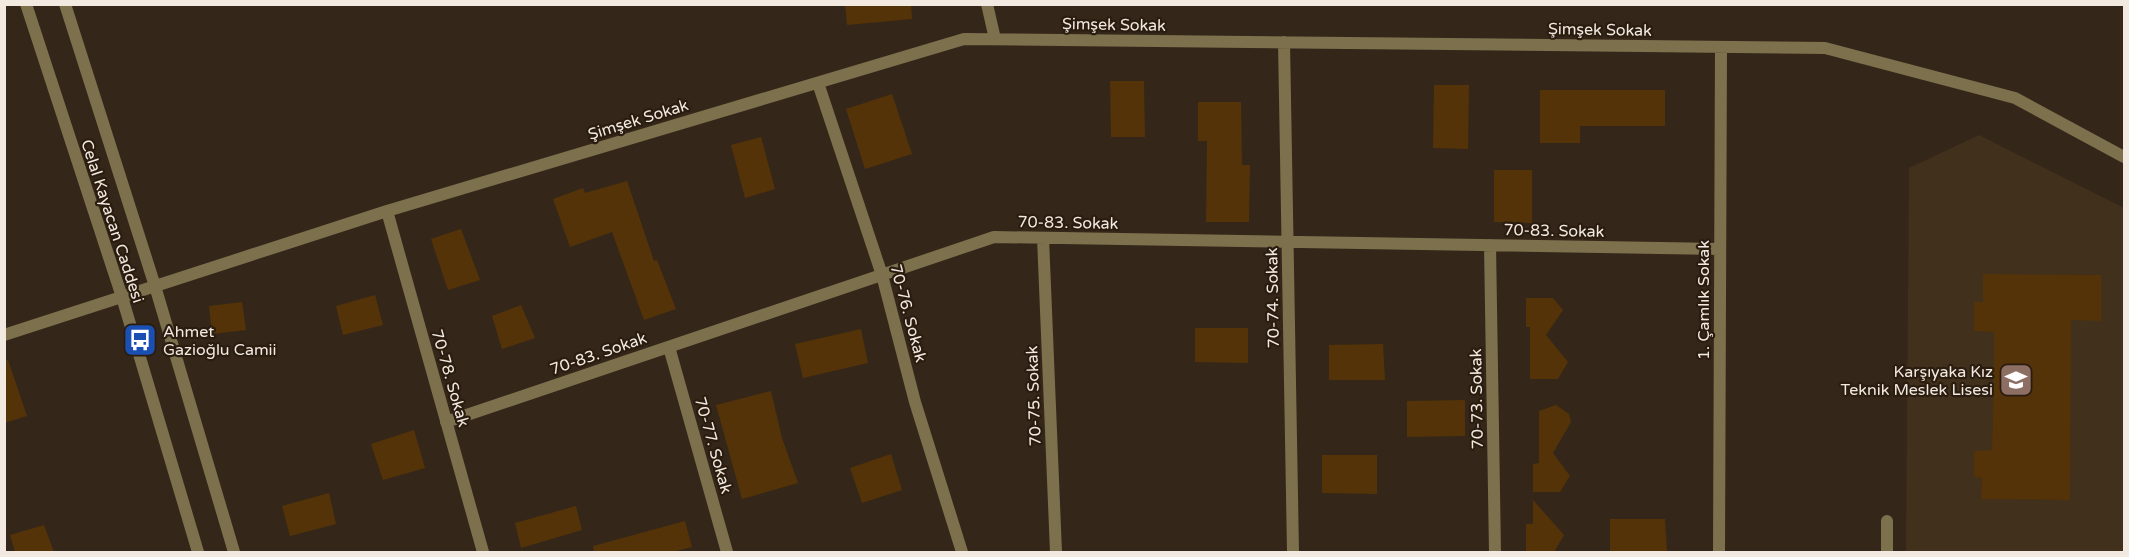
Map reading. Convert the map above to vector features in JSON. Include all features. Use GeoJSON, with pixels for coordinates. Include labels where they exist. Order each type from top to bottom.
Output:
{"type":"FeatureCollection","features":[{"type":"Feature","properties":{"kind":"street","name":"Celal Kayacan Caddesi"},"geometry":{"type":"LineString","coordinates":[[26,4],[122,297],[198,552]]}},
{"type":"Feature","properties":{"kind":"street","name":"Celal Kayacan Caddesi"},"geometry":{"type":"LineString","coordinates":[[65,4],[155,286],[234,552]]}},
{"type":"Feature","properties":{"kind":"street"},"geometry":{"type":"LineString","coordinates":[[987,4],[995,39]]}},
{"type":"Feature","properties":{"kind":"street","name":"Şimşek Sokak"},"geometry":{"type":"LineString","coordinates":[[4,335],[387,211],[964,39],[1825,48],[2015,98],[2124,157]]}},
{"type":"Feature","properties":{"kind":"street","name":"70-74. Sokak"},"geometry":{"type":"LineString","coordinates":[[1284,42],[1293,552]]}},
{"type":"Feature","properties":{"kind":"street","name":"1. Çamlık Sokak"},"geometry":{"type":"LineString","coordinates":[[1719,552],[1721,47]]}},
{"type":"Feature","properties":{"kind":"street","name":"70-76. Sokak"},"geometry":{"type":"LineString","coordinates":[[818,83],[882,275],[915,402],[962,552]]}},
{"type":"Feature","properties":{"kind":"street","name":"70-78. Sokak"},"geometry":{"type":"LineString","coordinates":[[387,211],[483,552]]}},
{"type":"Feature","properties":{"kind":"street","name":"70-83. Sokak"},"geometry":{"type":"LineString","coordinates":[[446,422],[994,237],[1720,249]]}},
{"type":"Feature","properties":{"kind":"street","name":"70-75. Sokak"},"geometry":{"type":"LineString","coordinates":[[1043,238],[1056,552]]}},
{"type":"Feature","properties":{"kind":"street","name":"70-73. Sokak"},"geometry":{"type":"LineString","coordinates":[[1490,245],[1495,552]]}},
{"type":"Feature","properties":{"kind":"street","name":"70-77. Sokak"},"geometry":{"type":"LineString","coordinates":[[669,347],[727,552]]}},
{"type":"Feature","properties":{"kind":"street"},"geometry":{"type":"LineString","coordinates":[[1887,521],[1887,552]]}},
{"type":"Feature","properties":{"kind":"shaded area","name":"Karşıyaka Kız Teknik Meslek Lisesi"},"geometry":{"type":"Polygon","coordinates":[[[1979,135],[2124,208],[2124,552],[1906,552],[1909,168],[1979,135]]]}},
{"type":"Feature","properties":{"kind":"building"},"geometry":{"type":"Polygon","coordinates":[[[845,4],[911,4],[912,19],[847,25],[845,4]]]}},
{"type":"Feature","properties":{"kind":"building"},"geometry":{"type":"Polygon","coordinates":[[[1110,81],[1144,81],[1145,137],[1111,137],[1110,81]]]}},
{"type":"Feature","properties":{"kind":"building"},"geometry":{"type":"Polygon","coordinates":[[[1434,85],[1469,85],[1468,149],[1433,148],[1434,85]]]}},
{"type":"Feature","properties":{"kind":"building"},"geometry":{"type":"Polygon","coordinates":[[[1540,90],[1665,90],[1665,126],[1580,126],[1580,143],[1540,143],[1540,90]]]}},
{"type":"Feature","properties":{"kind":"building"},"geometry":{"type":"Polygon","coordinates":[[[892,94],[912,154],[865,169],[846,109],[892,94]]]}},
{"type":"Feature","properties":{"kind":"building"},"geometry":{"type":"Polygon","coordinates":[[[1198,102],[1241,102],[1242,165],[1250,165],[1249,222],[1206,222],[1207,141],[1198,141],[1198,102]]]}},
{"type":"Feature","properties":{"kind":"building"},"geometry":{"type":"Polygon","coordinates":[[[761,137],[775,189],[745,198],[731,145],[761,137]]]}},
{"type":"Feature","properties":{"kind":"building"},"geometry":{"type":"Polygon","coordinates":[[[1494,170],[1532,170],[1532,223],[1494,222],[1494,170]]]}},
{"type":"Feature","properties":{"kind":"building"},"geometry":{"type":"Polygon","coordinates":[[[627,181],[654,261],[657,260],[676,309],[644,320],[612,232],[570,247],[553,199],[583,188],[585,193],[627,181]]]}},
{"type":"Feature","properties":{"kind":"building"},"geometry":{"type":"Polygon","coordinates":[[[461,229],[480,280],[448,290],[431,239],[461,229]]]}},
{"type":"Feature","properties":{"kind":"building"},"geometry":{"type":"Polygon","coordinates":[[[1983,274],[2101,275],[2101,321],[2071,320],[2070,500],[1981,499],[1982,478],[1974,477],[1974,451],[1992,450],[1994,388],[1994,332],[1974,331],[1974,302],[1983,302],[1983,274]]]}},
{"type":"Feature","properties":{"kind":"building"},"geometry":{"type":"Polygon","coordinates":[[[375,295],[383,325],[343,335],[336,306],[375,295]]]}},
{"type":"Feature","properties":{"kind":"building"},"geometry":{"type":"Polygon","coordinates":[[[1526,298],[1553,298],[1563,310],[1546,335],[1568,362],[1558,379],[1530,379],[1530,327],[1526,327],[1526,298]]]}},
{"type":"Feature","properties":{"kind":"building"},"geometry":{"type":"Polygon","coordinates":[[[242,302],[246,330],[212,334],[209,306],[242,302]]]}},
{"type":"Feature","properties":{"kind":"building"},"geometry":{"type":"Polygon","coordinates":[[[521,305],[535,338],[502,349],[492,316],[521,305]]]}},
{"type":"Feature","properties":{"kind":"building"},"geometry":{"type":"Polygon","coordinates":[[[1195,328],[1248,328],[1248,363],[1195,362],[1195,328]]]}},
{"type":"Feature","properties":{"kind":"building"},"geometry":{"type":"Polygon","coordinates":[[[861,329],[868,363],[803,378],[795,344],[861,329]]]}},
{"type":"Feature","properties":{"kind":"building"},"geometry":{"type":"Polygon","coordinates":[[[1383,344],[1385,380],[1329,380],[1329,345],[1383,344]]]}},
{"type":"Feature","properties":{"kind":"building"},"geometry":{"type":"Polygon","coordinates":[[[8,360],[27,416],[4,423],[4,361],[8,360]]]}},
{"type":"Feature","properties":{"kind":"building"},"geometry":{"type":"Polygon","coordinates":[[[771,391],[782,438],[798,483],[742,499],[716,405],[771,391]]]}},
{"type":"Feature","properties":{"kind":"building"},"geometry":{"type":"Polygon","coordinates":[[[1465,400],[1465,436],[1407,437],[1407,401],[1465,400]]]}},
{"type":"Feature","properties":{"kind":"building"},"geometry":{"type":"Polygon","coordinates":[[[1556,405],[1569,414],[1571,422],[1553,453],[1570,476],[1560,492],[1533,492],[1533,464],[1539,463],[1539,411],[1556,405]]]}},
{"type":"Feature","properties":{"kind":"building"},"geometry":{"type":"Polygon","coordinates":[[[414,430],[425,468],[383,480],[371,444],[414,430]]]}},
{"type":"Feature","properties":{"kind":"building"},"geometry":{"type":"Polygon","coordinates":[[[891,454],[902,490],[862,503],[850,468],[891,454]]]}},
{"type":"Feature","properties":{"kind":"building"},"geometry":{"type":"Polygon","coordinates":[[[1322,455],[1377,455],[1377,494],[1322,493],[1322,455]]]}},
{"type":"Feature","properties":{"kind":"building"},"geometry":{"type":"Polygon","coordinates":[[[329,493],[336,524],[290,536],[282,506],[329,493]]]}},
{"type":"Feature","properties":{"kind":"building"},"geometry":{"type":"Polygon","coordinates":[[[1533,500],[1564,535],[1554,552],[1526,552],[1526,524],[1533,524],[1533,500]]]}},
{"type":"Feature","properties":{"kind":"building"},"geometry":{"type":"Polygon","coordinates":[[[576,506],[582,530],[521,548],[515,523],[576,506]]]}},
{"type":"Feature","properties":{"kind":"building"},"geometry":{"type":"Polygon","coordinates":[[[1610,519],[1665,519],[1667,552],[1610,552],[1610,519]]]}},
{"type":"Feature","properties":{"kind":"building"},"geometry":{"type":"Polygon","coordinates":[[[685,521],[692,547],[672,552],[594,552],[593,546],[685,521]]]}},
{"type":"Feature","properties":{"kind":"building"},"geometry":{"type":"Polygon","coordinates":[[[44,525],[54,552],[15,552],[10,535],[44,525]]]}},
{"type":"Feature","properties":{"kind":"place","name":"Ahmet Gazioğlu Camii"},"geometry":{"type":"Point","coordinates":[140,340]}},
{"type":"Feature","properties":{"kind":"place","name":"Karşıyaka Kız Teknik Meslek Lisesi"},"geometry":{"type":"Point","coordinates":[2016,380]}}]}
